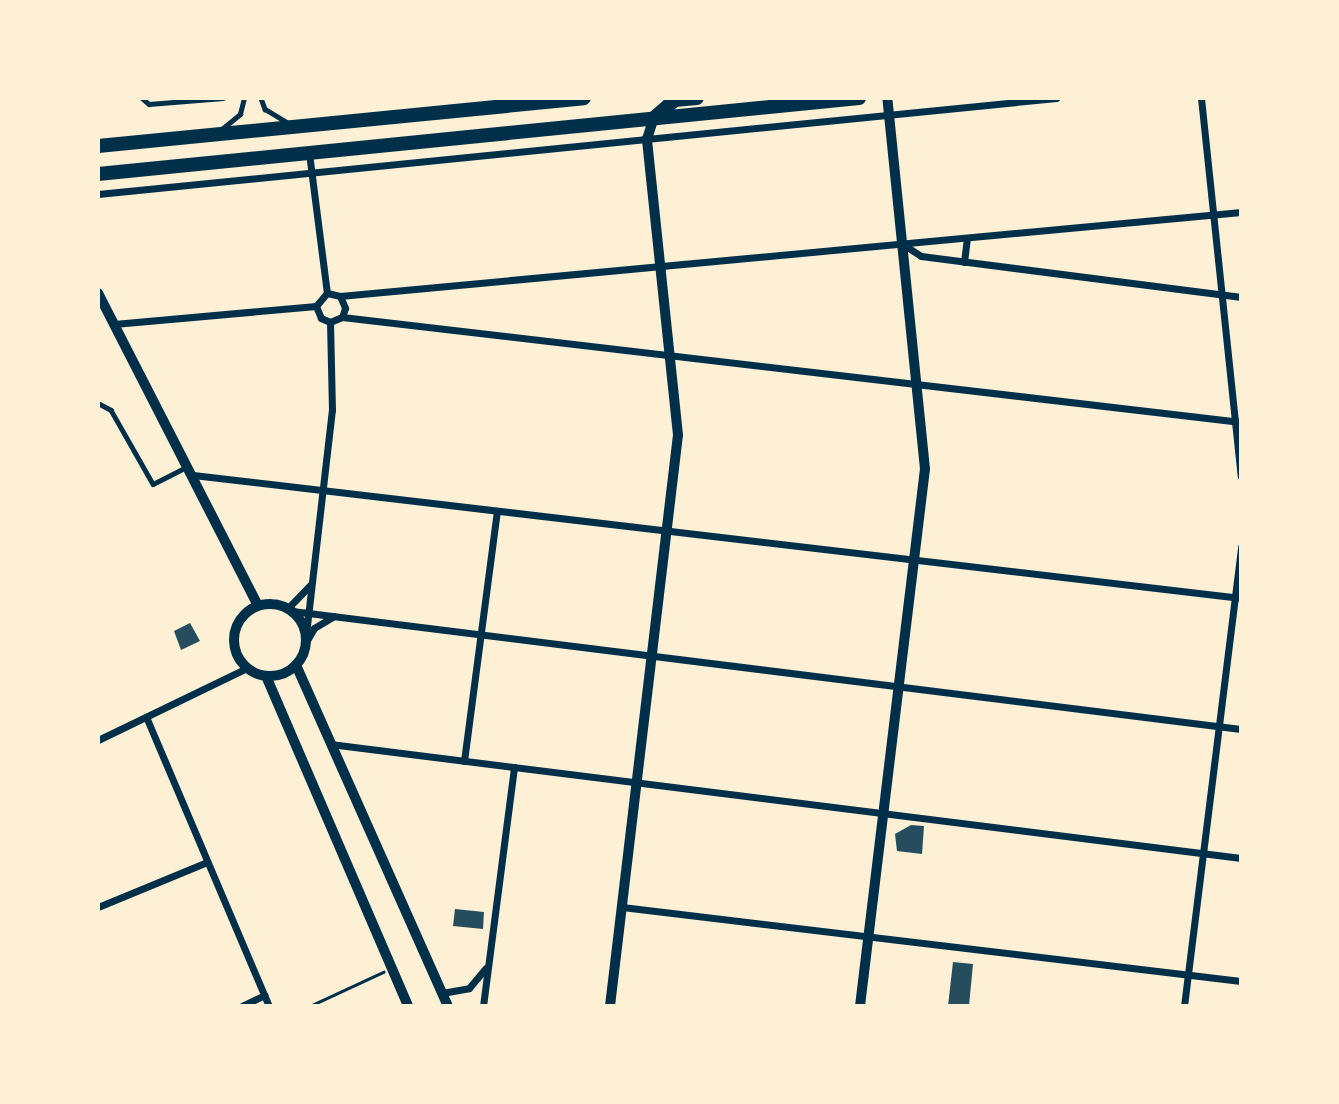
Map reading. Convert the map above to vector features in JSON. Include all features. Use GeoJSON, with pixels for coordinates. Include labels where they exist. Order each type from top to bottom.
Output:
{"type":"FeatureCollection","features":[{"type":"Feature","properties":{"kind":"highway"},"geometry":{"type":"LineString","coordinates":[[98,146],[584,98]]}},
{"type":"Feature","properties":{"kind":"highway"},"geometry":{"type":"LineString","coordinates":[[654,118],[666,105],[697,98]]}},
{"type":"Feature","properties":{"kind":"highway"},"geometry":{"type":"LineString","coordinates":[[98,174],[859,98]]}},
{"type":"Feature","properties":{"kind":"street"},"geometry":{"type":"LineString","coordinates":[[860,1006],[925,469],[887,98]]}},
{"type":"Feature","properties":{"kind":"street"},"geometry":{"type":"LineString","coordinates":[[98,194],[1056,98]]}},
{"type":"Feature","properties":{"kind":"street"},"geometry":{"type":"LineString","coordinates":[[1202,98],[1241,476]]}},
{"type":"Feature","properties":{"kind":"street"},"geometry":{"type":"LineString","coordinates":[[610,1006],[678,435],[648,139],[654,118]]}},
{"type":"Feature","properties":{"kind":"street"},"geometry":{"type":"LineString","coordinates":[[114,324],[316,306],[327,293],[309,153]]}},
{"type":"Feature","properties":{"kind":"street"},"geometry":{"type":"LineString","coordinates":[[327,293],[340,296],[1241,212]]}},
{"type":"Feature","properties":{"kind":"street"},"geometry":{"type":"LineString","coordinates":[[964,262],[967,239]]}},
{"type":"Feature","properties":{"kind":"street"},"geometry":{"type":"LineString","coordinates":[[903,244],[921,256],[1241,297]]}},
{"type":"Feature","properties":{"kind":"street"},"geometry":{"type":"LineString","coordinates":[[98,293],[258,606]]}},
{"type":"Feature","properties":{"kind":"street"},"geometry":{"type":"LineString","coordinates":[[340,296],[345,308],[342,317]]}},
{"type":"Feature","properties":{"kind":"street"},"geometry":{"type":"LineString","coordinates":[[316,306],[318,315],[330,322]]}},
{"type":"Feature","properties":{"kind":"street"},"geometry":{"type":"LineString","coordinates":[[330,322],[342,317],[1237,422]]}},
{"type":"Feature","properties":{"kind":"street"},"geometry":{"type":"LineString","coordinates":[[330,322],[333,399],[306,638],[296,665],[449,1006]]}},
{"type":"Feature","properties":{"kind":"street"},"geometry":{"type":"LineString","coordinates":[[191,471],[323,491],[1238,598]]}},
{"type":"Feature","properties":{"kind":"street"},"geometry":{"type":"LineString","coordinates":[[464,761],[497,511]]}},
{"type":"Feature","properties":{"kind":"street"},"geometry":{"type":"LineString","coordinates":[[1184,1006],[1238,598],[1241,547]]}},
{"type":"Feature","properties":{"kind":"street"},"geometry":{"type":"LineString","coordinates":[[290,609],[312,581]]}},
{"type":"Feature","properties":{"kind":"street"},"geometry":{"type":"LineString","coordinates":[[408,1006],[266,676],[247,667],[237,656],[234,635],[242,616],[258,606],[1241,729]]}},
{"type":"Feature","properties":{"kind":"street"},"geometry":{"type":"LineString","coordinates":[[290,609],[306,638]]}},
{"type":"Feature","properties":{"kind":"street"},"geometry":{"type":"LineString","coordinates":[[306,638],[320,622],[335,616]]}},
{"type":"Feature","properties":{"kind":"street"},"geometry":{"type":"LineString","coordinates":[[266,676],[296,665]]}},
{"type":"Feature","properties":{"kind":"street"},"geometry":{"type":"LineString","coordinates":[[98,740],[147,719],[247,667]]}},
{"type":"Feature","properties":{"kind":"street"},"geometry":{"type":"LineString","coordinates":[[147,719],[269,1006]]}},
{"type":"Feature","properties":{"kind":"street"},"geometry":{"type":"LineString","coordinates":[[330,744],[1241,858]]}},
{"type":"Feature","properties":{"kind":"street"},"geometry":{"type":"LineString","coordinates":[[483,1006],[514,767]]}},
{"type":"Feature","properties":{"kind":"street"},"geometry":{"type":"LineString","coordinates":[[98,907],[207,862]]}},
{"type":"Feature","properties":{"kind":"street"},"geometry":{"type":"LineString","coordinates":[[622,907],[1241,981]]}},
{"type":"Feature","properties":{"kind":"street"},"geometry":{"type":"LineString","coordinates":[[442,993],[469,988],[488,964]]}},
{"type":"Feature","properties":{"kind":"street"},"geometry":{"type":"LineString","coordinates":[[242,1006],[265,996]]}},
{"type":"Feature","properties":{"kind":"lane"},"geometry":{"type":"LineString","coordinates":[[142,98],[149,104],[223,98]]}},
{"type":"Feature","properties":{"kind":"lane"},"geometry":{"type":"LineString","coordinates":[[209,135],[237,118],[244,98]]}},
{"type":"Feature","properties":{"kind":"lane"},"geometry":{"type":"LineString","coordinates":[[261,98],[273,115],[305,125]]}},
{"type":"Feature","properties":{"kind":"lane"},"geometry":{"type":"LineString","coordinates":[[98,403],[111,410],[153,484],[191,471]]}},
{"type":"Feature","properties":{"kind":"path"},"geometry":{"type":"LineString","coordinates":[[310,1006],[392,968]]}},
{"type":"Feature","properties":{"kind":"building"},"geometry":{"type":"Polygon","coordinates":[[[190,623],[200,641],[181,650],[174,631],[190,623]]]}},
{"type":"Feature","properties":{"kind":"building"},"geometry":{"type":"Polygon","coordinates":[[[911,825],[924,826],[922,854],[897,851],[895,834],[911,825]]]}},
{"type":"Feature","properties":{"kind":"building"},"geometry":{"type":"Polygon","coordinates":[[[455,909],[484,912],[483,929],[453,926],[455,909]]]}},
{"type":"Feature","properties":{"kind":"building"},"geometry":{"type":"Polygon","coordinates":[[[953,962],[973,964],[969,1006],[948,1006],[953,962]]]}}]}
